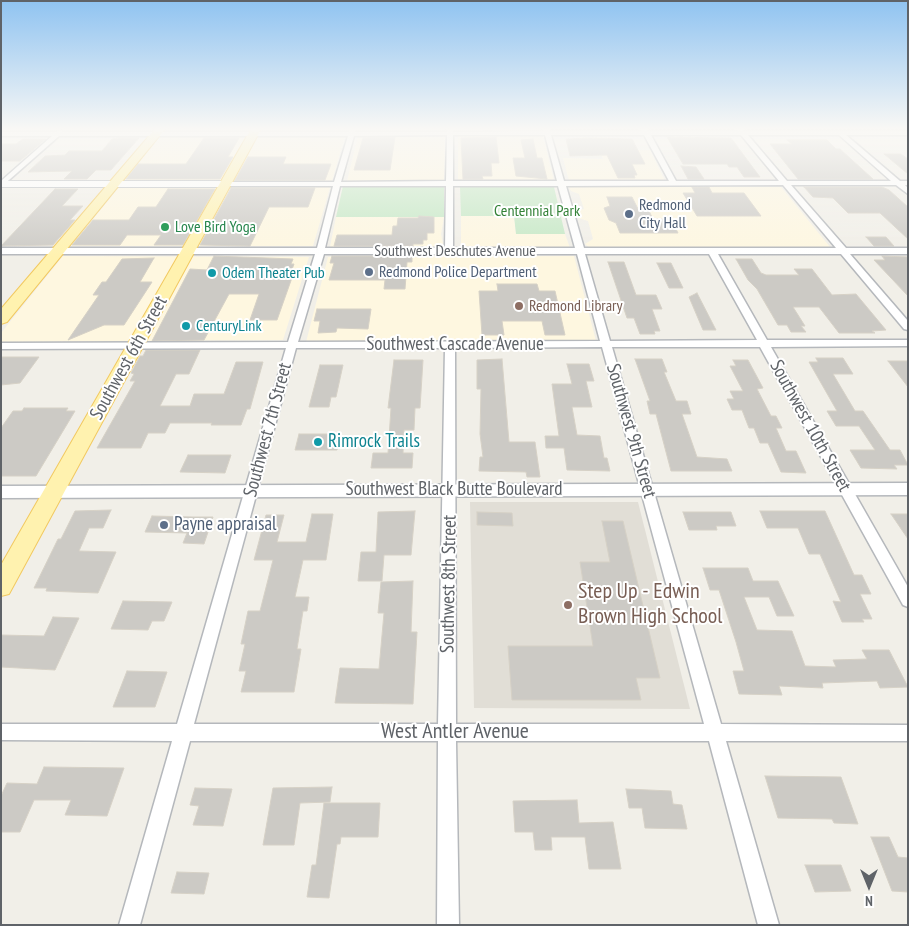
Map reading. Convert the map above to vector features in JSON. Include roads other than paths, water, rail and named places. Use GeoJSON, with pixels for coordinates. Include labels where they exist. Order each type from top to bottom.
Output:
{"type":"FeatureCollection","features":[{"type":"Feature","properties":{"kind":"main road"},"geometry":{"type":"LineString","coordinates":[[1,319],[124,172]]}},
{"type":"Feature","properties":{"kind":"main road","name":"Southwest 6th Street"},"geometry":{"type":"LineString","coordinates":[[1,587],[190,251],[231,172]]}},
{"type":"Feature","properties":{"kind":"main road"},"geometry":{"type":"LineString","coordinates":[[2,184],[224,184]]}},
{"type":"Feature","properties":{"kind":"street"},"geometry":{"type":"LineString","coordinates":[[2,184],[15,172]]}},
{"type":"Feature","properties":{"kind":"street","name":"Southwest 7th Street"},"geometry":{"type":"LineString","coordinates":[[129,925],[292,345],[321,251],[341,172]]}},
{"type":"Feature","properties":{"kind":"street"},"geometry":{"type":"LineString","coordinates":[[449,251],[451,172]]}},
{"type":"Feature","properties":{"kind":"street","name":"Southwest 9th Street"},"geometry":{"type":"LineString","coordinates":[[559,172],[769,925]]}},
{"type":"Feature","properties":{"kind":"street"},"geometry":{"type":"LineString","coordinates":[[668,172],[674,184]]}},
{"type":"Feature","properties":{"kind":"street"},"geometry":{"type":"LineString","coordinates":[[776,172],[908,328]]}},
{"type":"Feature","properties":{"kind":"street"},"geometry":{"type":"LineString","coordinates":[[885,172],[908,192]]}},
{"type":"Feature","properties":{"kind":"street"},"geometry":{"type":"LineString","coordinates":[[224,184],[908,183]]}},
{"type":"Feature","properties":{"kind":"street","name":"Southwest Deschutes Avenue"},"geometry":{"type":"LineString","coordinates":[[1,251],[908,251]]}},
{"type":"Feature","properties":{"kind":"street","name":"Southwest 10th Street"},"geometry":{"type":"LineString","coordinates":[[712,251],[908,601]]}},
{"type":"Feature","properties":{"kind":"street","name":"Southwest Cascade Avenue"},"geometry":{"type":"LineString","coordinates":[[1,346],[908,343]]}},
{"type":"Feature","properties":{"kind":"street","name":"Southwest 8th Street"},"geometry":{"type":"LineString","coordinates":[[448,925],[447,732],[450,345]]}},
{"type":"Feature","properties":{"kind":"street","name":"Southwest Black Butte Boulevard"},"geometry":{"type":"LineString","coordinates":[[1,492],[908,488]]}},
{"type":"Feature","properties":{"kind":"street","name":"West Antler Avenue"},"geometry":{"type":"LineString","coordinates":[[1,732],[908,733]]}},
{"type":"Feature","properties":{"kind":"place","name":"Redmond City Hall"},"geometry":{"type":"Point","coordinates":[629,214]}},
{"type":"Feature","properties":{"kind":"place","name":"Love Bird Yoga"},"geometry":{"type":"Point","coordinates":[165,227]}},
{"type":"Feature","properties":{"kind":"place","name":"Redmond Police Department"},"geometry":{"type":"Point","coordinates":[369,272]}},
{"type":"Feature","properties":{"kind":"place","name":"Odem Theater Pub"},"geometry":{"type":"Point","coordinates":[212,273]}},
{"type":"Feature","properties":{"kind":"place","name":"Redmond Library"},"geometry":{"type":"Point","coordinates":[519,306]}},
{"type":"Feature","properties":{"kind":"place","name":"CenturyLink"},"geometry":{"type":"Point","coordinates":[186,326]}},
{"type":"Feature","properties":{"kind":"place","name":"Rimrock Trails"},"geometry":{"type":"Point","coordinates":[318,442]}},
{"type":"Feature","properties":{"kind":"place","name":"Payne appraisal"},"geometry":{"type":"Point","coordinates":[164,525]}},
{"type":"Feature","properties":{"kind":"place","name":"Step Up - Edwin Brown High School"},"geometry":{"type":"Point","coordinates":[568,605]}},
{"type":"Feature","properties":{"kind":"park label","name":"Centennial Park"},"geometry":{"type":"Point","coordinates":[537,211]}}]}
